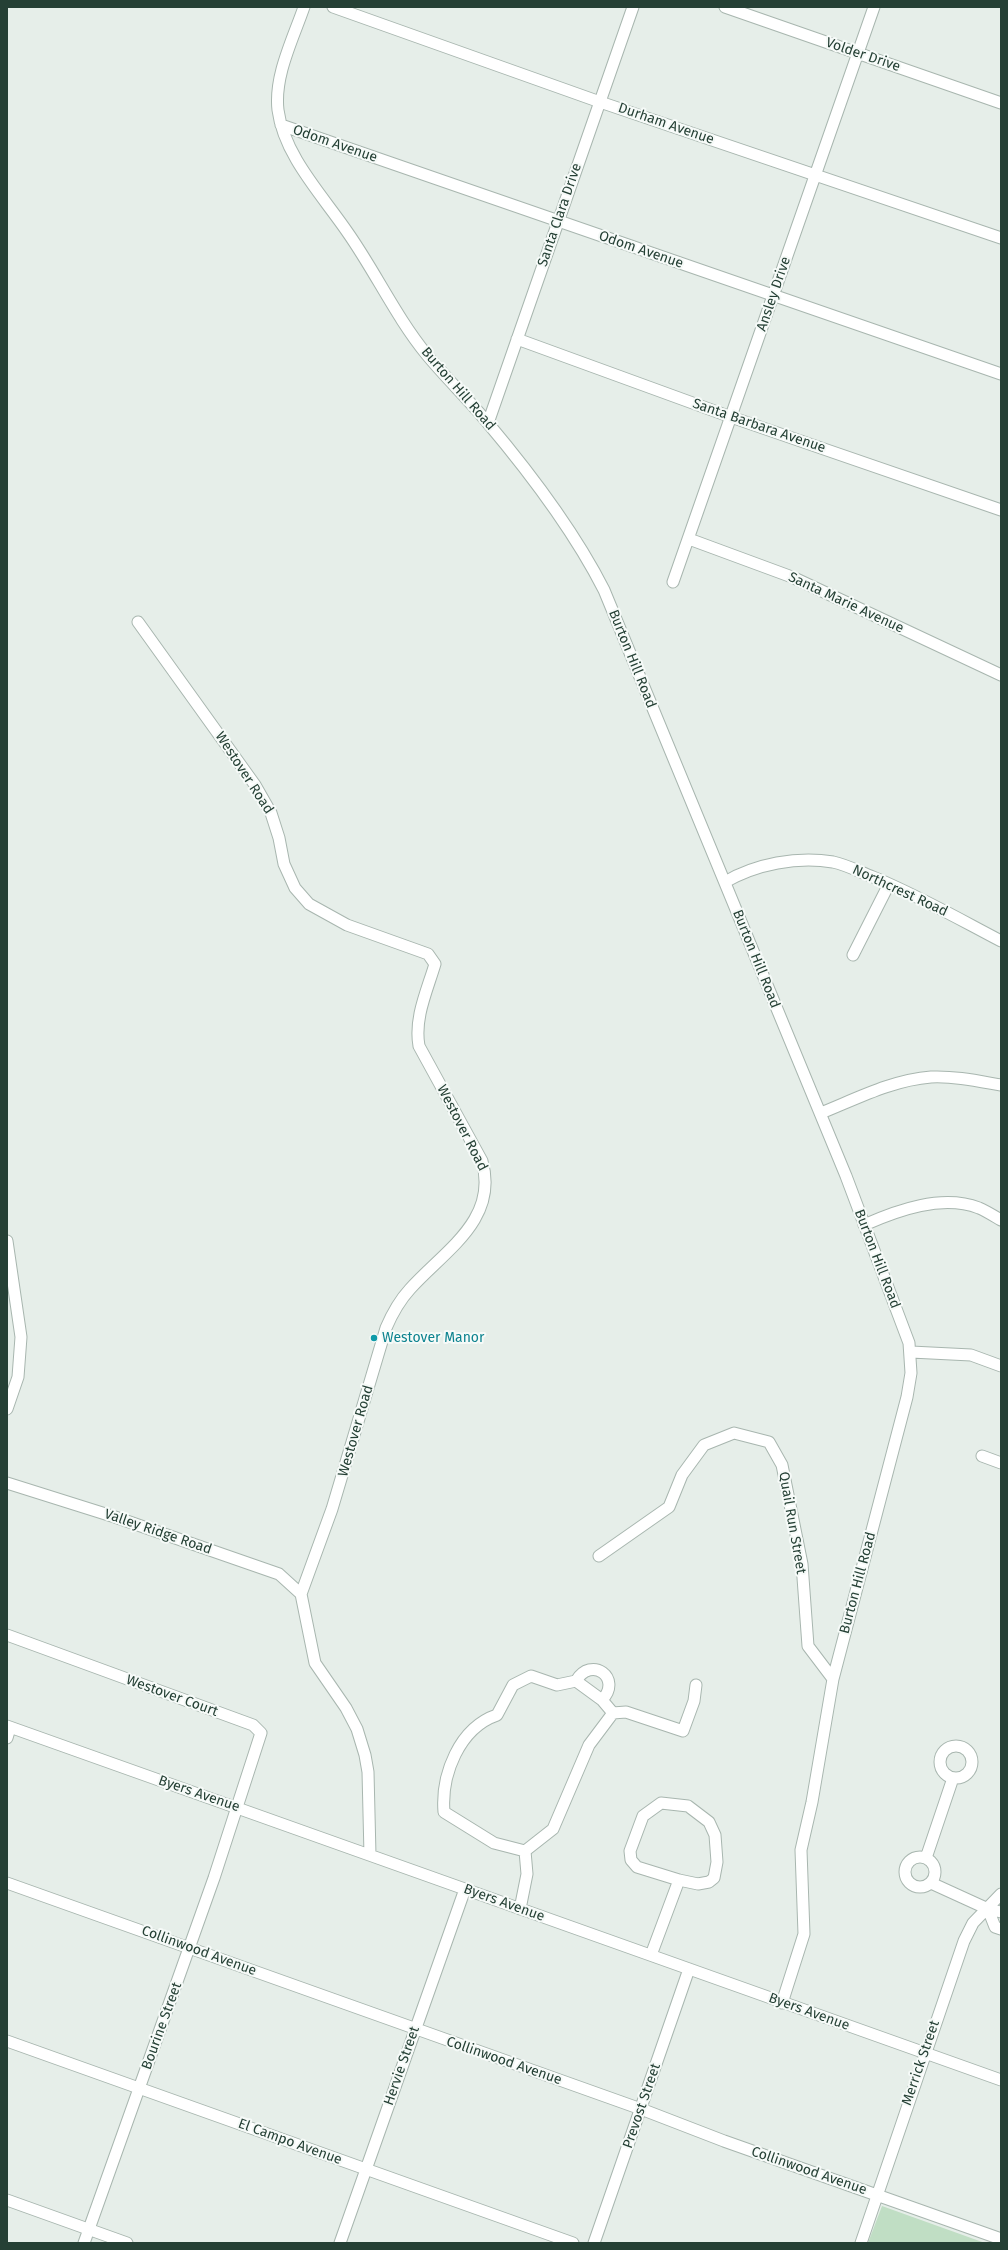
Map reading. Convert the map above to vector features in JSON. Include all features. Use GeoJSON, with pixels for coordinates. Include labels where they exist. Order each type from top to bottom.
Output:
{"type":"FeatureCollection","features":[{"type":"Feature","properties":{"kind":"street","name":"Burton Hill Road"},"geometry":{"type":"LineString","coordinates":[[304,7],[278,83],[277,97],[281,125],[286,140],[300,164],[349,235],[390,303],[427,354],[488,423],[573,535],[592,566],[604,590],[820,1113],[864,1225],[911,1352],[911,1373],[907,1397],[833,1679],[812,1802],[801,1850],[804,1934],[782,2003]]}},
{"type":"Feature","properties":{"kind":"street","name":"Durham Avenue"},"geometry":{"type":"LineString","coordinates":[[333,7],[600,102],[1001,238]]}},
{"type":"Feature","properties":{"kind":"street","name":"Santa Clara Drive"},"geometry":{"type":"LineString","coordinates":[[488,423],[633,7]]}},
{"type":"Feature","properties":{"kind":"street","name":"Volder Drive"},"geometry":{"type":"LineString","coordinates":[[725,7],[1001,103]]}},
{"type":"Feature","properties":{"kind":"street","name":"Ansley Drive"},"geometry":{"type":"LineString","coordinates":[[673,582],[874,7]]}},
{"type":"Feature","properties":{"kind":"street","name":"Odom Avenue"},"geometry":{"type":"LineString","coordinates":[[281,125],[1001,374]]}},
{"type":"Feature","properties":{"kind":"street","name":"Santa Barbara Avenue"},"geometry":{"type":"LineString","coordinates":[[517,339],[731,417],[1001,510]]}},
{"type":"Feature","properties":{"kind":"street","name":"Santa Marie Avenue"},"geometry":{"type":"LineString","coordinates":[[689,539],[792,577],[1001,675]]}},
{"type":"Feature","properties":{"kind":"street","name":"Westover Road"},"geometry":{"type":"LineString","coordinates":[[138,622],[261,796],[271,813],[279,838],[284,864],[295,888],[309,904],[334,919],[428,954],[435,964],[416,1031],[419,1046],[482,1161],[487,1178],[485,1196],[478,1217],[456,1244],[409,1290],[395,1309],[386,1328],[332,1509],[301,1594]]}},
{"type":"Feature","properties":{"kind":"street","name":"Northcrest Road"},"geometry":{"type":"LineString","coordinates":[[725,882],[743,872],[756,868],[807,861],[833,862],[889,884],[1001,941]]}},
{"type":"Feature","properties":{"kind":"street"},"geometry":{"type":"LineString","coordinates":[[853,955],[889,884]]}},
{"type":"Feature","properties":{"kind":"street"},"geometry":{"type":"LineString","coordinates":[[820,1113],[889,1085],[912,1079],[958,1077],[1001,1085]]}},
{"type":"Feature","properties":{"kind":"street"},"geometry":{"type":"LineString","coordinates":[[864,1225],[893,1212],[934,1204],[965,1204],[979,1208],[1001,1220]]}},
{"type":"Feature","properties":{"kind":"street"},"geometry":{"type":"LineString","coordinates":[[7,1241],[21,1337],[18,1377],[7,1409]]}},
{"type":"Feature","properties":{"kind":"street"},"geometry":{"type":"LineString","coordinates":[[911,1352],[971,1355],[1001,1366]]}},
{"type":"Feature","properties":{"kind":"street","name":"Quail Run Street"},"geometry":{"type":"LineString","coordinates":[[599,1556],[669,1507],[682,1476],[704,1445],[734,1433],[768,1442],[782,1465],[802,1564],[808,1646],[833,1679]]}},
{"type":"Feature","properties":{"kind":"street"},"geometry":{"type":"LineString","coordinates":[[982,1456],[1001,1463]]}},
{"type":"Feature","properties":{"kind":"street","name":"Valley Ridge Road"},"geometry":{"type":"LineString","coordinates":[[7,1483],[115,1517],[280,1574],[301,1594]]}},
{"type":"Feature","properties":{"kind":"street"},"geometry":{"type":"LineString","coordinates":[[301,1594],[315,1663],[346,1708],[358,1729],[365,1754],[368,1772],[370,1855]]}},
{"type":"Feature","properties":{"kind":"street","name":"Westover Court"},"geometry":{"type":"LineString","coordinates":[[7,1636],[253,1725],[261,1733],[261,1738],[237,1808]]}},
{"type":"Feature","properties":{"kind":"street"},"geometry":{"type":"LineString","coordinates":[[576,1681],[580,1674],[587,1670],[595,1669],[603,1672],[608,1678],[610,1686],[608,1694],[602,1700]]}},
{"type":"Feature","properties":{"kind":"street"},"geometry":{"type":"LineString","coordinates":[[525,1851],[494,1843],[444,1812],[442,1795],[447,1777],[454,1757],[470,1731],[486,1719],[496,1715],[513,1684],[531,1676],[557,1685],[576,1681],[602,1700],[613,1713]]}},
{"type":"Feature","properties":{"kind":"street"},"geometry":{"type":"LineString","coordinates":[[525,1851],[552,1829],[564,1806],[572,1783],[589,1745],[613,1713],[626,1712],[682,1731],[694,1701],[696,1685]]}},
{"type":"Feature","properties":{"kind":"street","name":"Byers Avenue"},"geometry":{"type":"LineString","coordinates":[[8,1730],[237,1808],[1001,2080]]}},
{"type":"Feature","properties":{"kind":"street"},"geometry":{"type":"LineString","coordinates":[[926,1858],[954,1778]]}},
{"type":"Feature","properties":{"kind":"street"},"geometry":{"type":"LineString","coordinates":[[661,1803],[691,1807],[709,1822],[715,1835],[717,1862],[714,1878],[709,1882],[698,1884],[679,1880],[637,1867],[632,1860],[630,1851],[644,1816],[661,1803]]}},
{"type":"Feature","properties":{"kind":"street","name":"Bourine Street"},"geometry":{"type":"LineString","coordinates":[[84,2243],[190,1948],[237,1808]]}},
{"type":"Feature","properties":{"kind":"street"},"geometry":{"type":"LineString","coordinates":[[520,1909],[527,1874],[525,1851]]}},
{"type":"Feature","properties":{"kind":"street"},"geometry":{"type":"LineString","coordinates":[[915,1857],[926,1858],[933,1864],[935,1874],[931,1883],[921,1888],[910,1884],[904,1875],[906,1864],[915,1857]]}},
{"type":"Feature","properties":{"kind":"street"},"geometry":{"type":"LineString","coordinates":[[651,1955],[679,1880]]}},
{"type":"Feature","properties":{"kind":"street","name":"Collinwood Avenue"},"geometry":{"type":"LineString","coordinates":[[7,1882],[641,2109],[724,2141],[1001,2239]]}},
{"type":"Feature","properties":{"kind":"street"},"geometry":{"type":"LineString","coordinates":[[931,1883],[988,1909],[1001,1912]]}},
{"type":"Feature","properties":{"kind":"street","name":"Hervie Street"},"geometry":{"type":"LineString","coordinates":[[340,2243],[465,1889]]}},
{"type":"Feature","properties":{"kind":"street","name":"Merrick Street"},"geometry":{"type":"LineString","coordinates":[[861,2243],[924,2053],[964,1941],[973,1922],[988,1909],[1001,1894]]}},
{"type":"Feature","properties":{"kind":"street"},"geometry":{"type":"LineString","coordinates":[[988,1909],[995,1927],[1001,1929]]}},
{"type":"Feature","properties":{"kind":"street","name":"Prevost Street"},"geometry":{"type":"LineString","coordinates":[[594,2243],[690,1969]]}},
{"type":"Feature","properties":{"kind":"street","name":"El Campo Avenue"},"geometry":{"type":"LineString","coordinates":[[7,2041],[573,2243]]}},
{"type":"Feature","properties":{"kind":"street"},"geometry":{"type":"LineString","coordinates":[[7,2200],[128,2243]]}},
{"type":"Feature","properties":{"kind":"green space"},"geometry":{"type":"Polygon","coordinates":[[[882,2206],[985,2243],[868,2243],[882,2206]]]}},
{"type":"Feature","properties":{"kind":"place","name":"Westover Manor"},"geometry":{"type":"Point","coordinates":[374,1338]}}]}
